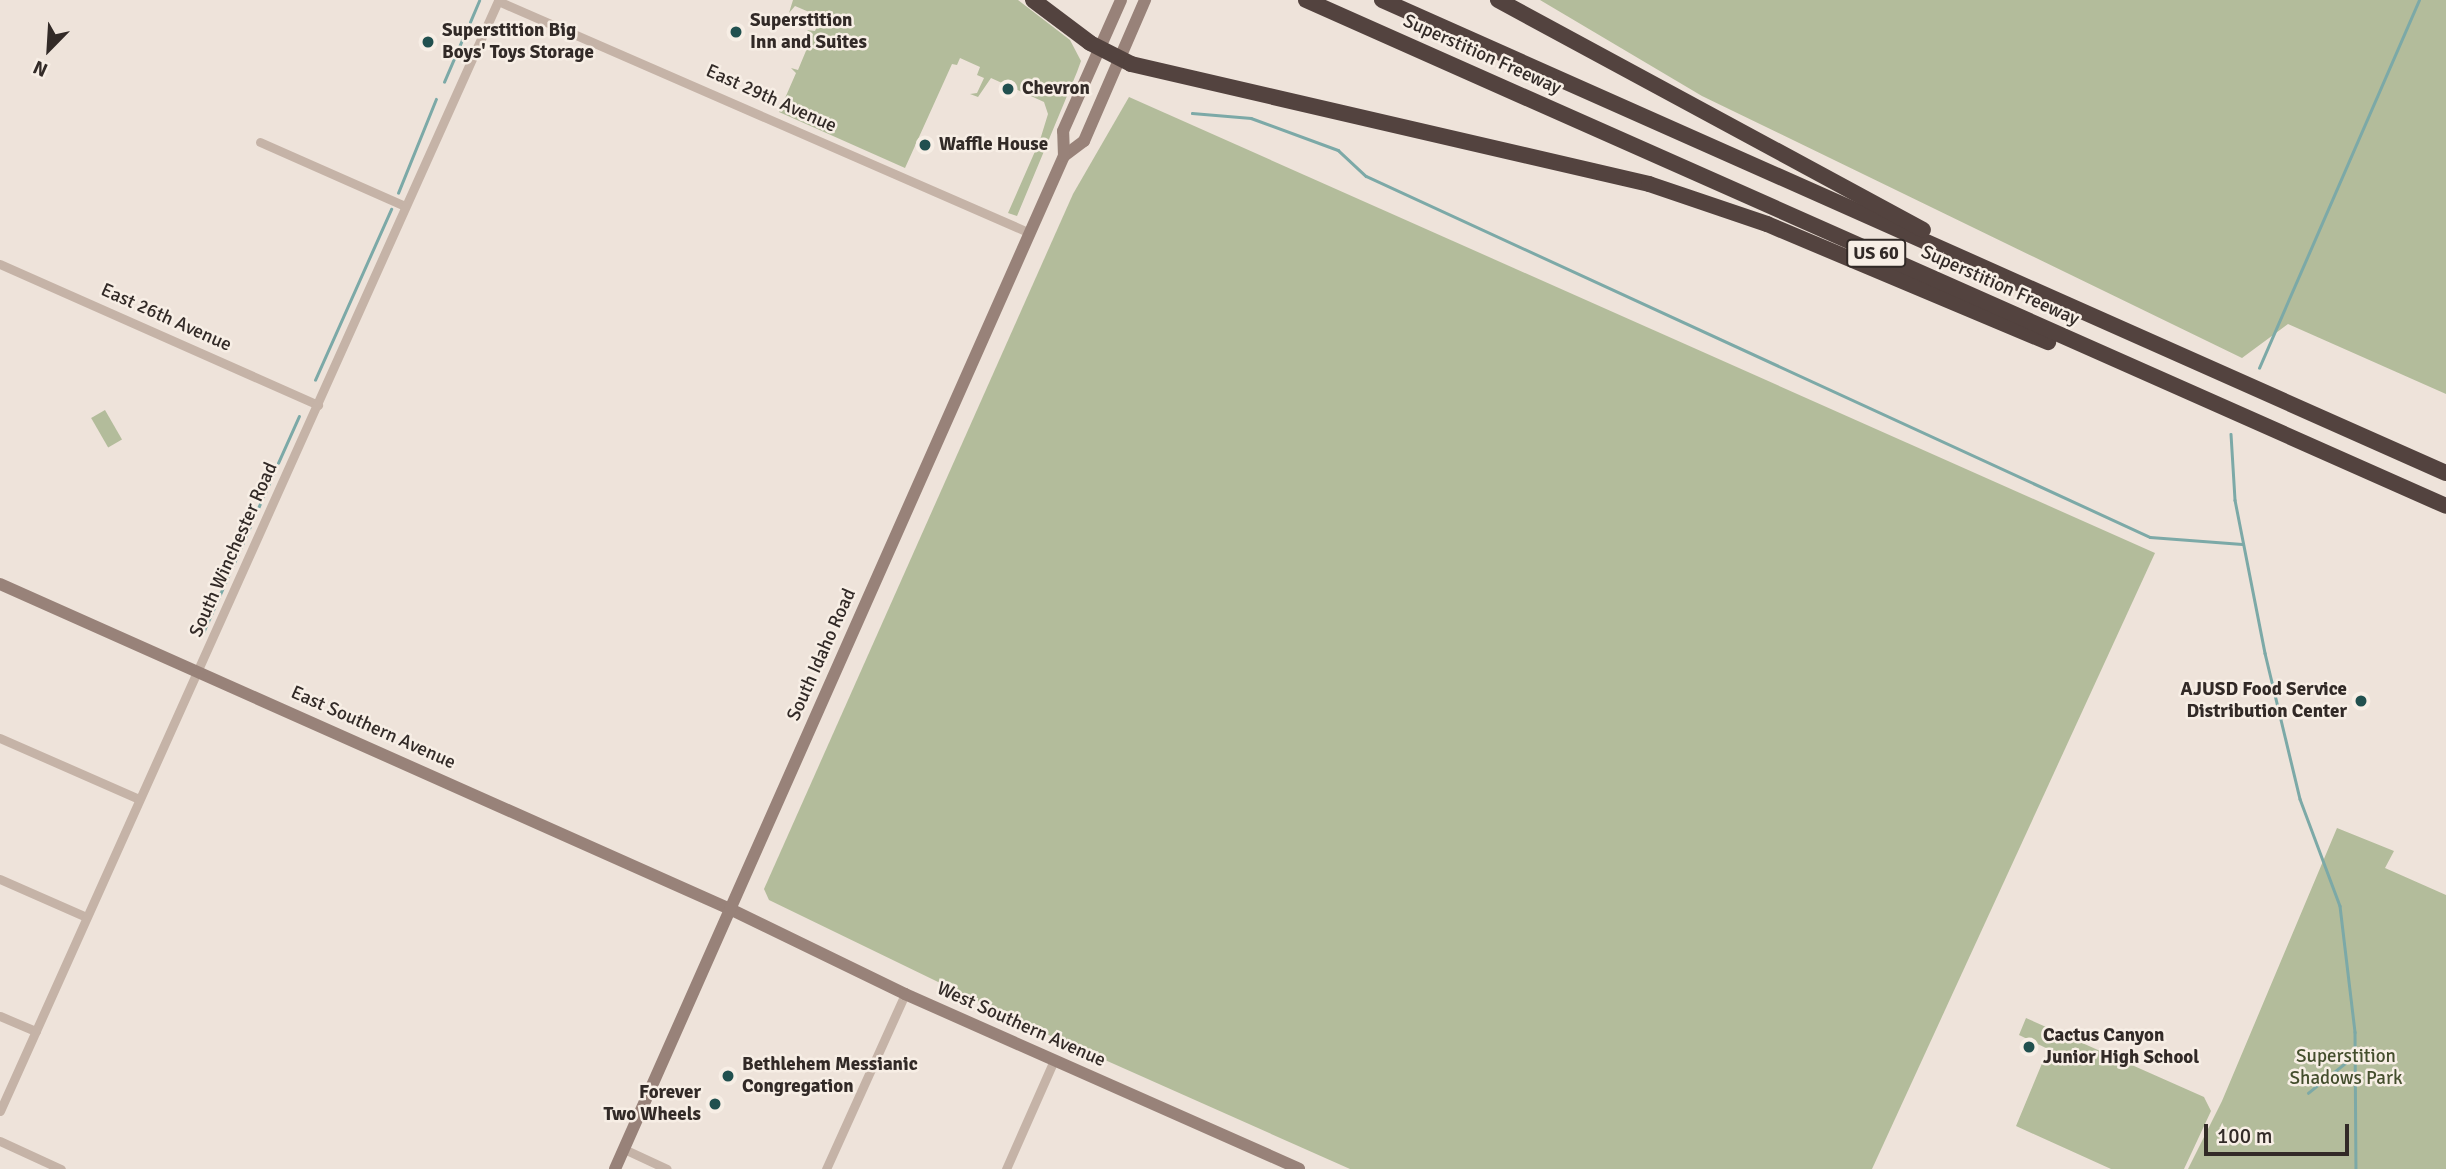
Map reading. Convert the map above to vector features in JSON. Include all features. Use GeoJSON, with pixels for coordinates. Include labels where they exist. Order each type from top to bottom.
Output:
{"type":"FeatureCollection","features":[{"type":"Feature","properties":{"kind":"highway"},"geometry":{"type":"LineString","coordinates":[[1033,0],[1099,49],[1119,59],[1572,164],[1707,202],[2048,342],[2185,392]]}},
{"type":"Feature","properties":{"kind":"highway","name":"Superstition Freeway"},"geometry":{"type":"LineString","coordinates":[[1306,0],[2446,506]]}},
{"type":"Feature","properties":{"kind":"highway","name":"Superstition Freeway"},"geometry":{"type":"LineString","coordinates":[[1381,0],[2446,473]]}},
{"type":"Feature","properties":{"kind":"highway"},"geometry":{"type":"LineString","coordinates":[[1498,0],[2018,281]]}},
{"type":"Feature","properties":{"kind":"highway"},"geometry":{"type":"LineString","coordinates":[[2269,393],[2446,461]]}},
{"type":"Feature","properties":{"kind":"main road","name":"South Idaho Road"},"geometry":{"type":"LineString","coordinates":[[615,1169],[1064,156],[1063,131],[1121,0]]}},
{"type":"Feature","properties":{"kind":"main road","name":"South Idaho Road"},"geometry":{"type":"LineString","coordinates":[[1064,156],[1084,141],[1145,0]]}},
{"type":"Feature","properties":{"kind":"main road","name":"East Southern Avenue"},"geometry":{"type":"LineString","coordinates":[[0,584],[730,909]]}},
{"type":"Feature","properties":{"kind":"main road","name":"West Southern Avenue"},"geometry":{"type":"LineString","coordinates":[[730,909],[905,994],[1299,1169]]}},
{"type":"Feature","properties":{"kind":"street","name":"South Winchester Road"},"geometry":{"type":"LineString","coordinates":[[0,1111],[498,1]]}},
{"type":"Feature","properties":{"kind":"street","name":"East 29th Avenue"},"geometry":{"type":"LineString","coordinates":[[498,1],[1030,233]]}},
{"type":"Feature","properties":{"kind":"street"},"geometry":{"type":"LineString","coordinates":[[260,142],[405,206]]}},
{"type":"Feature","properties":{"kind":"street","name":"East 26th Avenue"},"geometry":{"type":"LineString","coordinates":[[0,264],[318,405]]}},
{"type":"Feature","properties":{"kind":"street"},"geometry":{"type":"LineString","coordinates":[[0,738],[139,799]]}},
{"type":"Feature","properties":{"kind":"street"},"geometry":{"type":"LineString","coordinates":[[0,879],[86,917]]}},
{"type":"Feature","properties":{"kind":"street"},"geometry":{"type":"LineString","coordinates":[[826,1169],[905,994]]}},
{"type":"Feature","properties":{"kind":"street"},"geometry":{"type":"LineString","coordinates":[[0,1016],[36,1031]]}},
{"type":"Feature","properties":{"kind":"street"},"geometry":{"type":"LineString","coordinates":[[1006,1169],[1054,1060]]}},
{"type":"Feature","properties":{"kind":"street"},"geometry":{"type":"LineString","coordinates":[[0,1141],[61,1169]]}},
{"type":"Feature","properties":{"kind":"street"},"geometry":{"type":"LineString","coordinates":[[624,1149],[667,1169]]}},
{"type":"Feature","properties":{"kind":"green space"},"geometry":{"type":"Polygon","coordinates":[[[793,0],[1018,0],[1070,40],[1081,61],[1017,216],[1008,213],[1040,140],[1048,114],[1044,102],[991,78],[978,97],[970,94],[977,93],[984,78],[977,75],[980,67],[960,58],[957,65],[952,64],[905,168],[779,112],[796,73],[791,68],[798,70],[813,34],[807,30],[815,31],[817,26],[807,21],[809,12],[795,6],[789,13],[793,0]]]}},
{"type":"Feature","properties":{"kind":"green space"},"geometry":{"type":"Polygon","coordinates":[[[1540,0],[2446,0],[2446,394],[2288,324],[2242,358],[1702,96],[1540,0]]]}},
{"type":"Feature","properties":{"kind":"green space"},"geometry":{"type":"Polygon","coordinates":[[[1129,97],[2155,553],[1872,1169],[1350,1169],[1033,1028],[769,900],[764,889],[1073,194],[1129,97]]]}},
{"type":"Feature","properties":{"kind":"green space"},"geometry":{"type":"Polygon","coordinates":[[[105,410],[122,439],[108,447],[91,418],[105,410]]]}},
{"type":"Feature","properties":{"kind":"green space","name":"Superstition Shadows Park"},"geometry":{"type":"Polygon","coordinates":[[[2337,828],[2394,851],[2385,868],[2446,895],[2446,1169],[2188,1169],[2222,1101],[2337,828]]]}},
{"type":"Feature","properties":{"kind":"green space"},"geometry":{"type":"Polygon","coordinates":[[[2026,1018],[2204,1097],[2211,1111],[2184,1169],[2111,1169],[2016,1126],[2048,1049],[2019,1035],[2026,1018]]]}},
{"type":"Feature","properties":{"kind":"waterway"},"geometry":{"type":"LineString","coordinates":[[2259,368],[2419,0]]}},
{"type":"Feature","properties":{"kind":"waterway"},"geometry":{"type":"LineString","coordinates":[[470,22],[479,1]]}},
{"type":"Feature","properties":{"kind":"waterway"},"geometry":{"type":"LineString","coordinates":[[444,82],[462,40]]}},
{"type":"Feature","properties":{"kind":"waterway"},"geometry":{"type":"LineString","coordinates":[[398,193],[436,99]]}},
{"type":"Feature","properties":{"kind":"waterway"},"geometry":{"type":"LineString","coordinates":[[1192,113],[1251,118],[1338,150],[1366,176],[2150,537],[2242,544]]}},
{"type":"Feature","properties":{"kind":"waterway"},"geometry":{"type":"LineString","coordinates":[[315,380],[391,209]]}},
{"type":"Feature","properties":{"kind":"waterway"},"geometry":{"type":"LineString","coordinates":[[278,463],[299,416]]}},
{"type":"Feature","properties":{"kind":"waterway"},"geometry":{"type":"LineString","coordinates":[[2231,434],[2235,500],[2265,653],[2300,799],[2340,906],[2355,1032],[2356,1169]]}},
{"type":"Feature","properties":{"kind":"waterway"},"geometry":{"type":"LineString","coordinates":[[233,565],[274,472]]}},
{"type":"Feature","properties":{"kind":"waterway"},"geometry":{"type":"LineString","coordinates":[[202,635],[229,574]]}},
{"type":"Feature","properties":{"kind":"waterway"},"geometry":{"type":"LineString","coordinates":[[2308,1093],[2354,1056]]}},
{"type":"Feature","properties":{"kind":"place","name":"Superstition Inn and Suites"},"geometry":{"type":"Point","coordinates":[736,32]}},
{"type":"Feature","properties":{"kind":"place","name":"Superstition Big Boys' Toys Storage"},"geometry":{"type":"Point","coordinates":[428,42]}},
{"type":"Feature","properties":{"kind":"place","name":"Chevron"},"geometry":{"type":"Point","coordinates":[1008,89]}},
{"type":"Feature","properties":{"kind":"place","name":"Waffle House"},"geometry":{"type":"Point","coordinates":[925,145]}},
{"type":"Feature","properties":{"kind":"place","name":"AJUSD Food Service Distribution Center"},"geometry":{"type":"Point","coordinates":[2361,701]}},
{"type":"Feature","properties":{"kind":"place","name":"Cactus Canyon Junior High School"},"geometry":{"type":"Point","coordinates":[2029,1047]}},
{"type":"Feature","properties":{"kind":"place","name":"Bethlehem Messianic Congregation"},"geometry":{"type":"Point","coordinates":[728,1076]}},
{"type":"Feature","properties":{"kind":"place","name":"Forever Two Wheels"},"geometry":{"type":"Point","coordinates":[715,1104]}}]}
